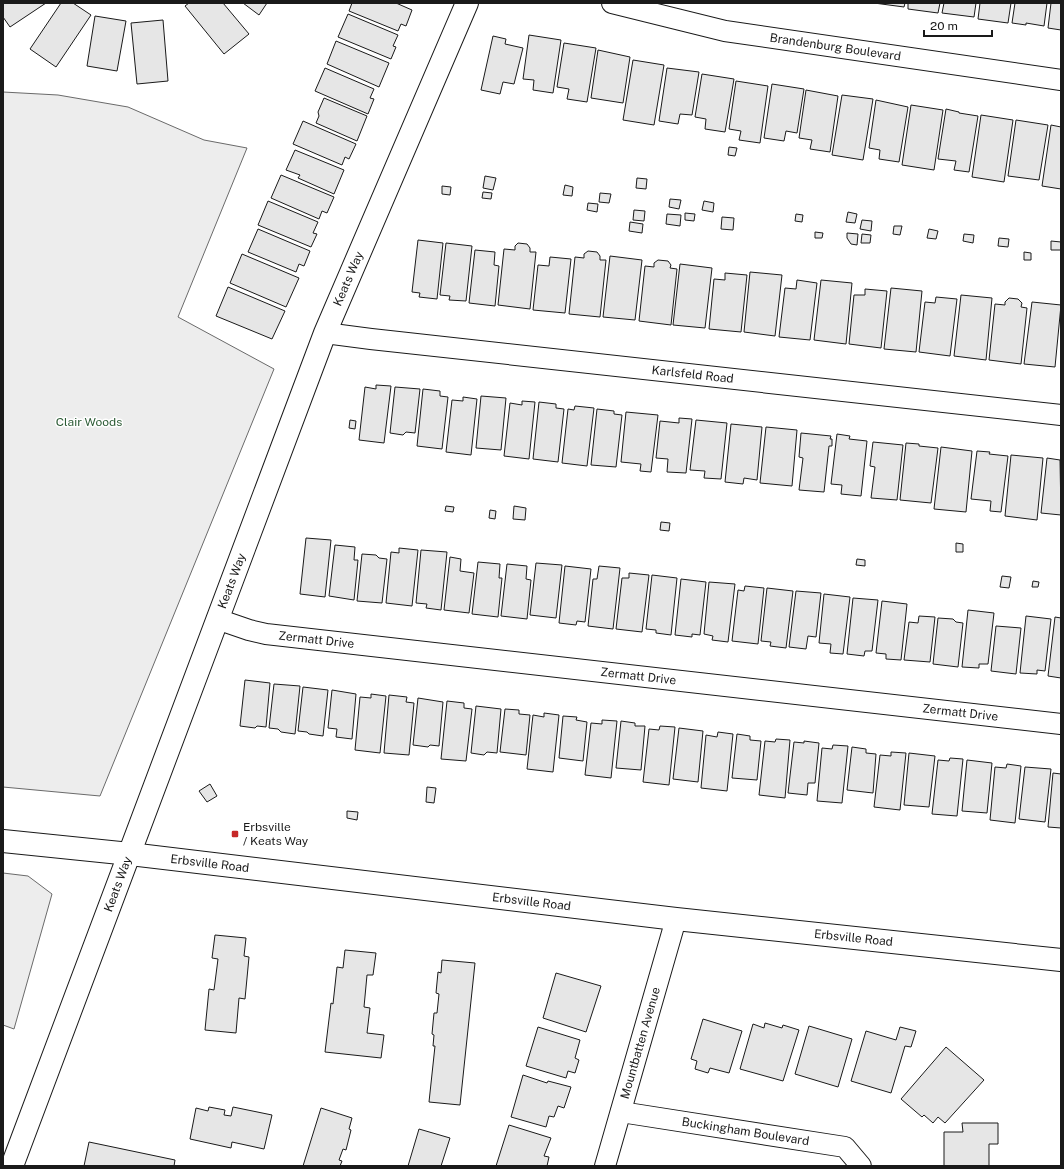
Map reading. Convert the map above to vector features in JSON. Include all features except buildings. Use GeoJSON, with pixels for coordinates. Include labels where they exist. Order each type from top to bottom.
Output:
{"type":"FeatureCollection","features":[{"type":"Feature","properties":{"kind":"street","name":"Keats Way"},"geometry":{"type":"LineString","coordinates":[[12,1166],[325,333],[467,3]]}},
{"type":"Feature","properties":{"kind":"street","name":"Brandenburg Boulevard"},"geometry":{"type":"LineString","coordinates":[[612,3],[725,31],[1061,80]]}},
{"type":"Feature","properties":{"kind":"street","name":"Karlsfeld Road"},"geometry":{"type":"LineString","coordinates":[[325,333],[1061,415]]}},
{"type":"Feature","properties":{"kind":"street","name":"Zermatt Drive"},"geometry":{"type":"LineString","coordinates":[[217,618],[249,630],[266,634],[1061,724]]}},
{"type":"Feature","properties":{"kind":"street","name":"Erbsville Road"},"geometry":{"type":"LineString","coordinates":[[3,841],[130,854],[676,919],[1061,960]]}},
{"type":"Feature","properties":{"kind":"street","name":"Mountbatten Avenue"},"geometry":{"type":"LineString","coordinates":[[605,1166],[676,919]]}},
{"type":"Feature","properties":{"kind":"street","name":"Buckingham Boulevard"},"geometry":{"type":"LineString","coordinates":[[621,1112],[845,1147],[861,1166]]}},
{"type":"Feature","properties":{"kind":"shaded area"},"geometry":{"type":"Polygon","coordinates":[[[3,92],[58,95],[128,107],[204,140],[247,148],[178,317],[274,369],[100,796],[3,787],[3,92]]]}},
{"type":"Feature","properties":{"kind":"shaded area"},"geometry":{"type":"Polygon","coordinates":[[[3,873],[28,876],[52,894],[14,1029],[3,1025],[3,873]]]}},
{"type":"Feature","properties":{"kind":"place","name":"Erbsville / Keats Way"},"geometry":{"type":"Point","coordinates":[235,834]}},
{"type":"Feature","properties":{"kind":"park label","name":"Clair Woods"},"geometry":{"type":"Point","coordinates":[89,422]}}]}
